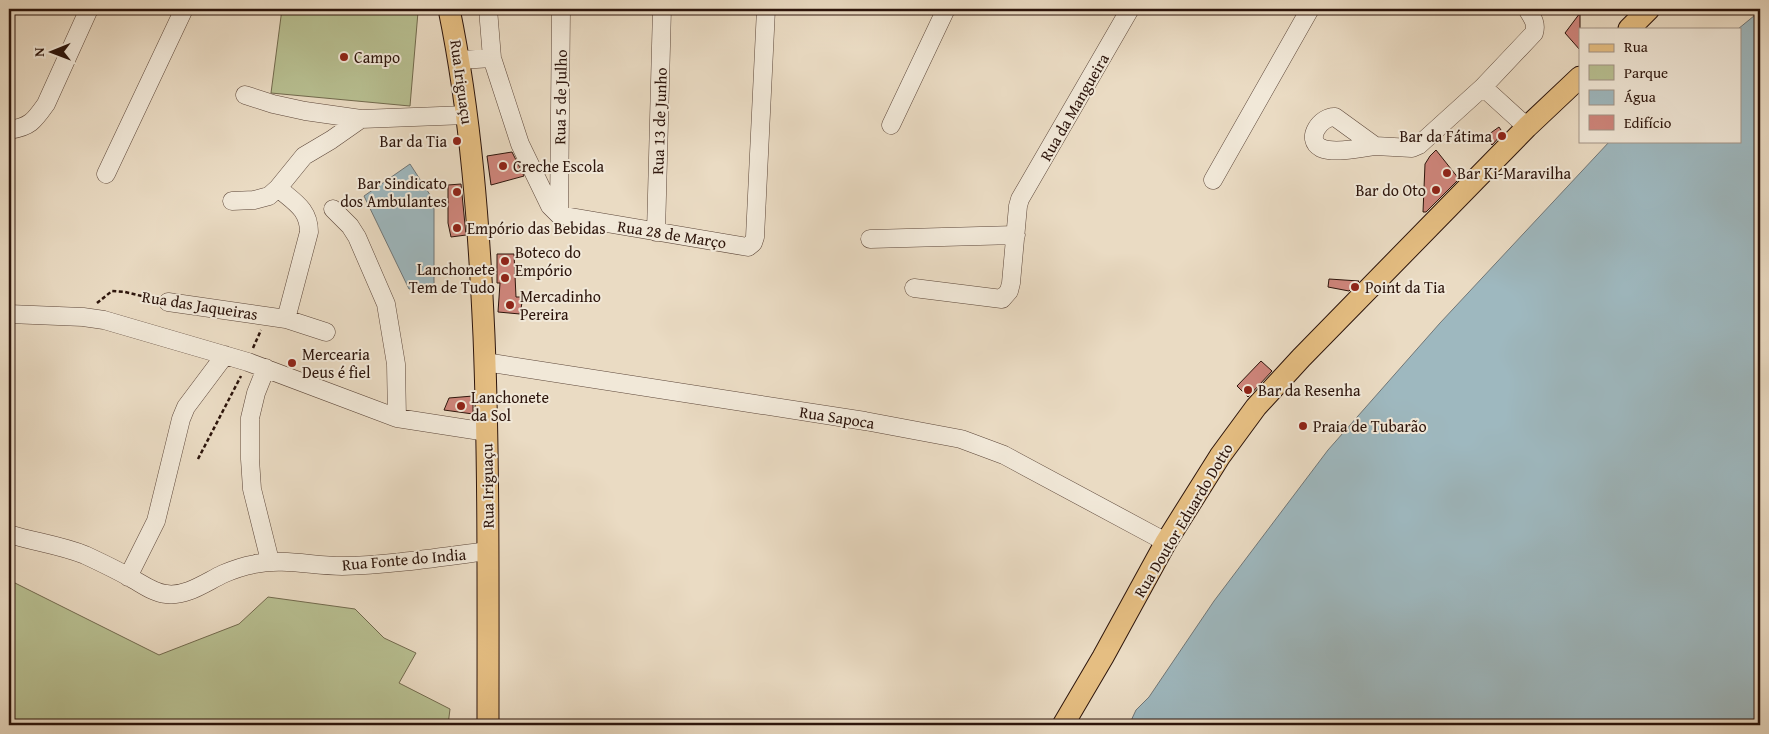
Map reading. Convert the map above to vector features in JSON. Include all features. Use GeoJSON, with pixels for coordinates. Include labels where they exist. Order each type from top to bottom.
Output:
{"type":"FeatureCollection","features":[{"type":"Feature","properties":{"kind":"main road","name":"Rua Iriguaçu"},"geometry":{"type":"LineString","coordinates":[[450,9],[460,60],[467,115],[480,249],[487,432],[488,725]]}},
{"type":"Feature","properties":{"kind":"main road"},"geometry":{"type":"LineString","coordinates":[[1630,28],[1649,9]]}},
{"type":"Feature","properties":{"kind":"main road","name":"Rua Doutor Eduardo Dotto"},"geometry":{"type":"LineString","coordinates":[[1063,725],[1103,657],[1166,542],[1220,456],[1256,407],[1301,358],[1527,127],[1579,78]]}},
{"type":"Feature","properties":{"kind":"street"},"geometry":{"type":"LineString","coordinates":[[9,130],[26,127],[46,104],[90,9]]}},
{"type":"Feature","properties":{"kind":"street"},"geometry":{"type":"LineString","coordinates":[[106,174],[184,9]]}},
{"type":"Feature","properties":{"kind":"street"},"geometry":{"type":"LineString","coordinates":[[488,9],[492,58],[520,144],[550,206],[559,215]]}},
{"type":"Feature","properties":{"kind":"street","name":"Rua 5 de Julho"},"geometry":{"type":"LineString","coordinates":[[559,215],[561,9]]}},
{"type":"Feature","properties":{"kind":"street","name":"Rua 13 de Junho"},"geometry":{"type":"LineString","coordinates":[[656,232],[662,9]]}},
{"type":"Feature","properties":{"kind":"street","name":"Rua 28 de Março"},"geometry":{"type":"LineString","coordinates":[[559,215],[748,247],[754,243],[756,237],[766,9]]}},
{"type":"Feature","properties":{"kind":"street"},"geometry":{"type":"LineString","coordinates":[[890,125],[946,9]]}},
{"type":"Feature","properties":{"kind":"street","name":"Rua da Mangueira"},"geometry":{"type":"LineString","coordinates":[[1016,234],[1020,199],[1130,9]]}},
{"type":"Feature","properties":{"kind":"street"},"geometry":{"type":"LineString","coordinates":[[1213,180],[1310,9]]}},
{"type":"Feature","properties":{"kind":"street"},"geometry":{"type":"LineString","coordinates":[[1375,146],[1412,148],[1419,144],[1483,87],[1534,33],[1536,28],[1534,21],[1526,9]]}},
{"type":"Feature","properties":{"kind":"street"},"geometry":{"type":"LineString","coordinates":[[460,60],[492,58]]}},
{"type":"Feature","properties":{"kind":"street"},"geometry":{"type":"LineString","coordinates":[[1483,87],[1527,127]]}},
{"type":"Feature","properties":{"kind":"street"},"geometry":{"type":"LineString","coordinates":[[245,95],[305,111],[361,119],[467,115]]}},
{"type":"Feature","properties":{"kind":"street"},"geometry":{"type":"LineString","coordinates":[[232,201],[254,200],[269,196],[278,188],[304,156],[361,119]]}},
{"type":"Feature","properties":{"kind":"street"},"geometry":{"type":"LineString","coordinates":[[278,188],[306,213],[309,222],[309,232],[286,319]]}},
{"type":"Feature","properties":{"kind":"street"},"geometry":{"type":"LineString","coordinates":[[333,209],[350,226],[357,237],[386,304],[396,364],[397,418]]}},
{"type":"Feature","properties":{"kind":"street"},"geometry":{"type":"LineString","coordinates":[[870,239],[1016,234],[1011,283],[1009,291],[1002,299],[914,288]]}},
{"type":"Feature","properties":{"kind":"street","name":"Rua das Jaqueiras"},"geometry":{"type":"LineString","coordinates":[[168,302],[286,319],[326,332]]}},
{"type":"Feature","properties":{"kind":"street"},"geometry":{"type":"LineString","coordinates":[[9,314],[83,317],[104,320],[266,368],[397,418],[487,432]]}},
{"type":"Feature","properties":{"kind":"street"},"geometry":{"type":"LineString","coordinates":[[128,576],[156,521],[181,419],[186,407],[225,355]]}},
{"type":"Feature","properties":{"kind":"street","name":"Rua Sapoca"},"geometry":{"type":"LineString","coordinates":[[485,362],[865,421],[961,439],[1004,455],[1166,542]]}},
{"type":"Feature","properties":{"kind":"street"},"geometry":{"type":"LineString","coordinates":[[266,368],[256,393],[250,418],[250,459],[252,489],[270,561]]}},
{"type":"Feature","properties":{"kind":"street","name":"Rua Fonte do India"},"geometry":{"type":"LineString","coordinates":[[9,534],[82,554],[152,590],[166,594],[178,594],[191,590],[225,573],[270,561],[338,566],[362,565],[488,551]]}},
{"type":"Feature","properties":{"kind":"path","name":"Rua das Jaqueiras"},"geometry":{"type":"LineString","coordinates":[[83,317],[112,292],[125,292],[168,302]]}},
{"type":"Feature","properties":{"kind":"path"},"geometry":{"type":"LineString","coordinates":[[198,459],[248,362],[266,316]]}},
{"type":"Feature","properties":{"kind":"green space"},"geometry":{"type":"Polygon","coordinates":[[[282,9],[382,9],[418,12],[410,106],[271,93],[282,9]]]}},
{"type":"Feature","properties":{"kind":"green space"},"geometry":{"type":"Polygon","coordinates":[[[9,580],[159,655],[239,624],[268,597],[355,609],[384,638],[416,653],[399,683],[450,709],[448,725],[9,725],[9,580]]]}},
{"type":"Feature","properties":{"kind":"water"},"geometry":{"type":"Polygon","coordinates":[[[1760,11],[1760,725],[1129,725],[1136,710],[1149,697],[1214,601],[1328,450],[1440,323],[1609,142],[1742,142],[1742,28],[1739,28],[1760,11]]]}},
{"type":"Feature","properties":{"kind":"water"},"geometry":{"type":"Polygon","coordinates":[[[410,164],[434,201],[434,286],[409,289],[364,196],[410,164]]]}},
{"type":"Feature","properties":{"kind":"building"},"geometry":{"type":"Polygon","coordinates":[[[1580,13],[1579,49],[1565,33],[1580,13]]]}},
{"type":"Feature","properties":{"kind":"building"},"geometry":{"type":"Polygon","coordinates":[[[1499,127],[1503,133],[1492,145],[1485,137],[1499,127]]]}},
{"type":"Feature","properties":{"kind":"building"},"geometry":{"type":"Polygon","coordinates":[[[1436,150],[1459,179],[1426,212],[1423,212],[1425,164],[1436,150]]]}},
{"type":"Feature","properties":{"kind":"building"},"geometry":{"type":"Polygon","coordinates":[[[512,152],[524,176],[491,185],[487,156],[512,152]]]}},
{"type":"Feature","properties":{"kind":"building"},"geometry":{"type":"Polygon","coordinates":[[[461,184],[466,235],[451,237],[448,223],[448,185],[461,184]]]}},
{"type":"Feature","properties":{"kind":"building"},"geometry":{"type":"Polygon","coordinates":[[[497,254],[514,254],[516,297],[523,297],[520,314],[498,312],[500,283],[497,283],[497,254]]]}},
{"type":"Feature","properties":{"kind":"building"},"geometry":{"type":"Polygon","coordinates":[[[1329,279],[1359,281],[1349,291],[1328,287],[1329,279]]]}},
{"type":"Feature","properties":{"kind":"building"},"geometry":{"type":"Polygon","coordinates":[[[1261,361],[1272,371],[1248,397],[1237,386],[1261,361]]]}},
{"type":"Feature","properties":{"kind":"building"},"geometry":{"type":"Polygon","coordinates":[[[473,396],[473,414],[444,410],[449,398],[473,396]]]}},
{"type":"Feature","properties":{"kind":"place","name":"Campo"},"geometry":{"type":"Point","coordinates":[344,57]}},
{"type":"Feature","properties":{"kind":"place","name":"Bar da Fátima"},"geometry":{"type":"Point","coordinates":[1502,136]}},
{"type":"Feature","properties":{"kind":"place","name":"Bar da Tia"},"geometry":{"type":"Point","coordinates":[457,141]}},
{"type":"Feature","properties":{"kind":"place","name":"Creche Escola"},"geometry":{"type":"Point","coordinates":[503,166]}},
{"type":"Feature","properties":{"kind":"place","name":"Bar Ki-Maravilha"},"geometry":{"type":"Point","coordinates":[1447,173]}},
{"type":"Feature","properties":{"kind":"place","name":"Bar do Oto"},"geometry":{"type":"Point","coordinates":[1436,190]}},
{"type":"Feature","properties":{"kind":"place","name":"Bar Sindicato dos Ambulantes"},"geometry":{"type":"Point","coordinates":[457,192]}},
{"type":"Feature","properties":{"kind":"place","name":"Empório das Bebidas"},"geometry":{"type":"Point","coordinates":[457,228]}},
{"type":"Feature","properties":{"kind":"place","name":"Boteco do Empório"},"geometry":{"type":"Point","coordinates":[505,261]}},
{"type":"Feature","properties":{"kind":"place","name":"Lanchonete Tem de Tudo"},"geometry":{"type":"Point","coordinates":[505,278]}},
{"type":"Feature","properties":{"kind":"place","name":"Point da Tia"},"geometry":{"type":"Point","coordinates":[1355,287]}},
{"type":"Feature","properties":{"kind":"place","name":"Mercadinho Pereira"},"geometry":{"type":"Point","coordinates":[510,305]}},
{"type":"Feature","properties":{"kind":"place","name":"Mercearia Deus é fiel"},"geometry":{"type":"Point","coordinates":[292,363]}},
{"type":"Feature","properties":{"kind":"place","name":"Bar da Resenha"},"geometry":{"type":"Point","coordinates":[1248,390]}},
{"type":"Feature","properties":{"kind":"place","name":"Lanchonete da Sol"},"geometry":{"type":"Point","coordinates":[461,406]}},
{"type":"Feature","properties":{"kind":"place","name":"Praia de Tubarão"},"geometry":{"type":"Point","coordinates":[1303,426]}}]}
